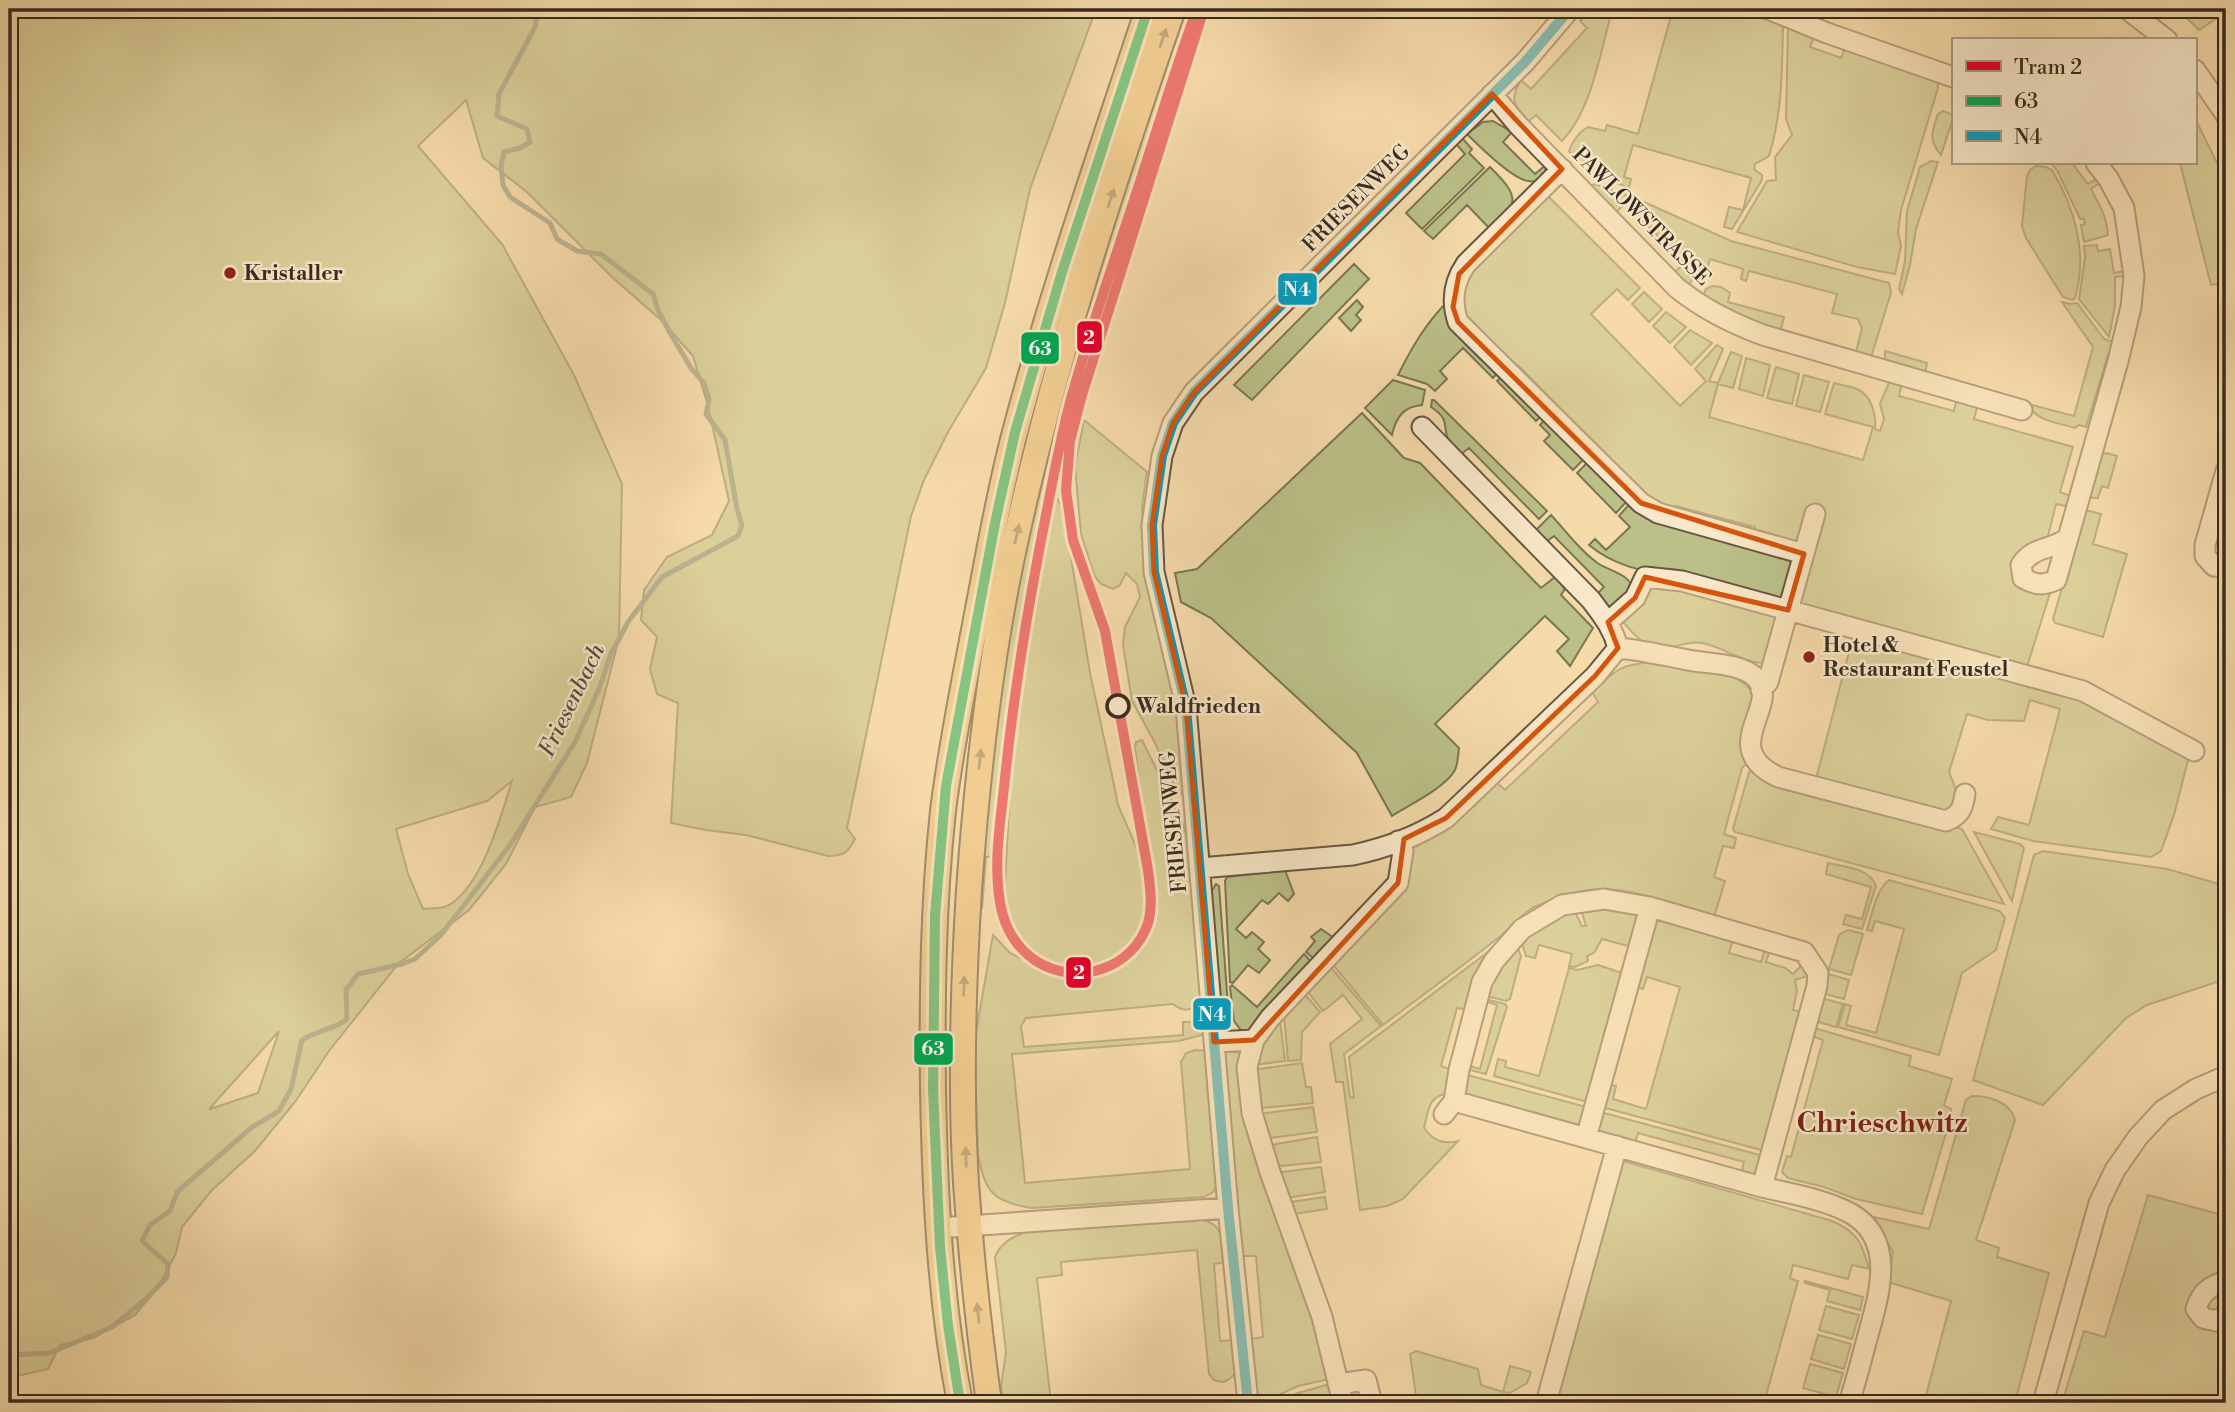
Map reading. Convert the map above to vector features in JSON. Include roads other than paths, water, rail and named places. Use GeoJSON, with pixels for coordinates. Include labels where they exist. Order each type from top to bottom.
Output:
{"type":"FeatureCollection","features":[{"type":"Feature","properties":{"kind":"main road"},"geometry":{"type":"LineString","coordinates":[[960,1403],[943,1301],[933,1068],[934,927],[944,808],[989,551],[1015,434],[1064,266],[1148,9]]}},
{"type":"Feature","properties":{"kind":"main road"},"geometry":{"type":"LineString","coordinates":[[989,1403],[966,1179],[964,996],[974,821],[985,713],[1012,558],[1039,443],[1090,263],[1173,9]]}},
{"type":"Feature","properties":{"kind":"street","name":"FRIESENWEG"},"geometry":{"type":"LineString","coordinates":[[1248,1403],[1228,1208],[1186,707],[1154,572],[1152,525],[1162,456],[1173,424],[1194,392],[1525,62],[1570,9]]}},
{"type":"Feature","properties":{"kind":"street"},"geometry":{"type":"LineString","coordinates":[[1768,9],[1952,77]]}},
{"type":"Feature","properties":{"kind":"street"},"geometry":{"type":"LineString","coordinates":[[2127,9],[2164,38]]}},
{"type":"Feature","properties":{"kind":"street"},"geometry":{"type":"LineString","coordinates":[[2196,71],[2226,115]]}},
{"type":"Feature","properties":{"kind":"street","name":"PAWLOWSTRASSE"},"geometry":{"type":"LineString","coordinates":[[1492,94],[1518,125],[1677,288],[1694,301],[1732,323],[1778,340],[2022,410]]}},
{"type":"Feature","properties":{"kind":"street"},"geometry":{"type":"LineString","coordinates":[[2068,538],[2118,361],[2131,307],[2134,276],[2124,208],[2108,178],[2097,164]]}},
{"type":"Feature","properties":{"kind":"street"},"geometry":{"type":"LineString","coordinates":[[1562,169],[1459,274],[1454,289],[1453,307],[1458,322],[1641,503],[1658,513],[1804,554]]}},
{"type":"Feature","properties":{"kind":"street"},"geometry":{"type":"LineString","coordinates":[[1422,427],[1591,600],[1615,633],[1618,648]]}},
{"type":"Feature","properties":{"kind":"street"},"geometry":{"type":"LineString","coordinates":[[2226,471],[2219,529],[2205,545],[2205,555],[2214,566],[2226,567]]}},
{"type":"Feature","properties":{"kind":"street"},"geometry":{"type":"LineString","coordinates":[[1761,690],[1768,682],[1815,514]]}},
{"type":"Feature","properties":{"kind":"street"},"geometry":{"type":"LineString","coordinates":[[1608,622],[1635,598],[1645,577],[1682,581],[2083,691],[2194,751]]}},
{"type":"Feature","properties":{"kind":"street"},"geometry":{"type":"LineString","coordinates":[[1200,869],[1353,855],[1425,832],[1446,818],[1595,676],[1618,648]]}},
{"type":"Feature","properties":{"kind":"street"},"geometry":{"type":"LineString","coordinates":[[1618,648],[1656,652],[1729,666],[1756,678],[1761,690],[1751,738],[1751,752],[1755,762],[1763,770],[1778,777],[1946,821],[1957,816],[1963,808],[1965,794]]}},
{"type":"Feature","properties":{"kind":"street"},"geometry":{"type":"LineString","coordinates":[[1343,1403],[1322,1317],[1252,1113],[1247,1067],[1254,1040],[1270,1018],[1398,883],[1403,851],[1398,841]]}},
{"type":"Feature","properties":{"kind":"street"},"geometry":{"type":"LineString","coordinates":[[1762,1186],[1817,986],[1818,973],[1804,952],[1650,907],[1604,900],[1562,905],[1512,938],[1482,982],[1449,1107],[1586,1138],[1831,1205],[1866,1224],[1877,1241],[1881,1254],[1878,1298],[1849,1403]]}},
{"type":"Feature","properties":{"kind":"street"},"geometry":{"type":"LineString","coordinates":[[1586,1138],[1650,907]]}},
{"type":"Feature","properties":{"kind":"street"},"geometry":{"type":"LineString","coordinates":[[1214,1042],[1254,1040]]}},
{"type":"Feature","properties":{"kind":"street"},"geometry":{"type":"LineString","coordinates":[[2043,1403],[2099,1203],[2115,1170],[2138,1137],[2163,1110],[2196,1089],[2226,1076]]}},
{"type":"Feature","properties":{"kind":"street"},"geometry":{"type":"LineString","coordinates":[[1546,1403],[1616,1146]]}},
{"type":"Feature","properties":{"kind":"street"},"geometry":{"type":"LineString","coordinates":[[938,1228],[1228,1208]]}},
{"type":"Feature","properties":{"kind":"street"},"geometry":{"type":"LineString","coordinates":[[2226,1281],[2211,1286],[2200,1296],[2196,1309],[2203,1318],[2216,1321],[2226,1315]]}},
{"type":"Feature","properties":{"kind":"street"},"geometry":{"type":"LineString","coordinates":[[1338,1384],[1366,1380],[1373,1403]]}},
{"type":"Feature","properties":{"kind":"waterway","name":"Friesenbach"},"geometry":{"type":"LineString","coordinates":[[9,1355],[50,1353],[112,1327],[167,1277],[168,1264],[142,1241],[150,1225],[170,1211],[177,1192],[251,1128],[279,1111],[291,1089],[302,1040],[337,1026],[347,1019],[346,990],[358,974],[415,959],[441,935],[510,845],[575,742],[599,689],[611,654],[628,622],[662,577],[738,536],[742,525],[725,440],[706,414],[709,400],[704,383],[691,368],[670,333],[653,294],[601,254],[577,251],[557,239],[550,223],[510,197],[503,185],[501,166],[504,152],[530,142],[527,129],[497,116],[499,94],[535,27],[538,9]]}},
{"type":"Feature","properties":{"kind":"tram line","name":"2"},"geometry":{"type":"LineString","coordinates":[[1197,9],[1068,410],[1033,584],[1013,714],[997,856],[1002,911],[1012,936],[1022,949],[1036,961],[1052,969],[1069,972],[1086,973],[1102,969],[1130,952],[1141,939],[1148,923],[1151,903],[1148,870],[1105,631],[1073,540],[1066,490],[1070,441],[1082,395],[1204,9]]}},
{"type":"Feature","properties":{"kind":"place","name":"Kristaller"},"geometry":{"type":"Point","coordinates":[230,273]}},
{"type":"Feature","properties":{"kind":"place","name":"Hotel & Restaurant Feustel"},"geometry":{"type":"Point","coordinates":[1809,657]}},
{"type":"Feature","properties":{"kind":"place","name":"Waldfrieden"},"geometry":{"type":"Point","coordinates":[1118,706]}},
{"type":"Feature","properties":{"kind":"district","name":"Chrieschwitz"},"geometry":{"type":"Point","coordinates":[1882,1122]}}]}
